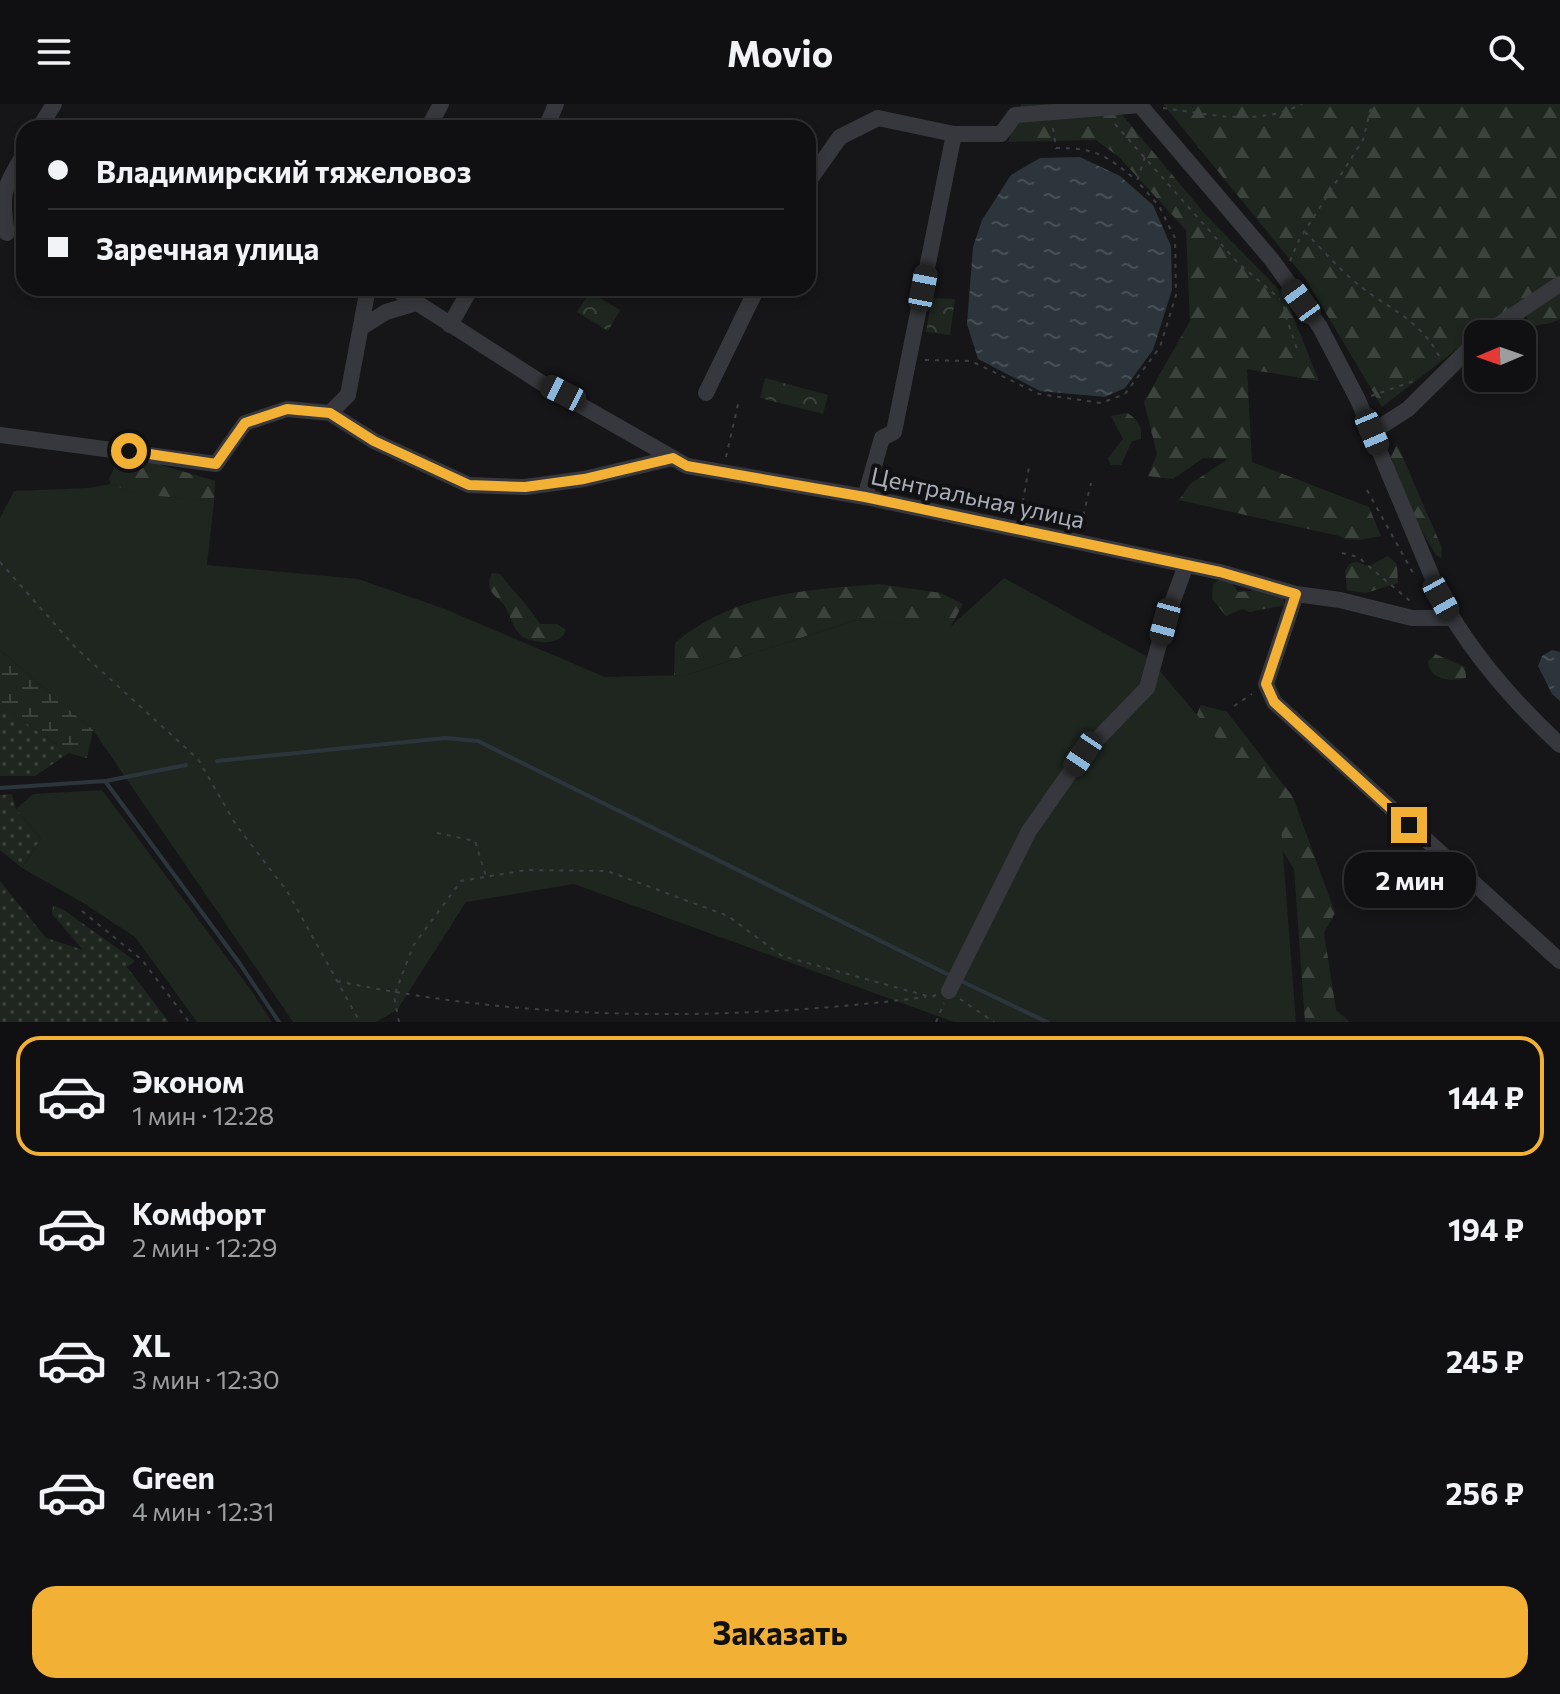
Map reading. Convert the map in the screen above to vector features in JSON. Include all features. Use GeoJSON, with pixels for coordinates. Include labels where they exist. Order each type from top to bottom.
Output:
{"type":"FeatureCollection","features":[{"type":"Feature","properties":{"kind":"street"},"geometry":{"type":"LineString","coordinates":[[816,171],[840,137],[878,118],[954,134],[1001,134],[1015,115],[1140,104],[1283,275],[1320,327],[1358,400],[1452,618],[1525,713],[1560,745]]}},
{"type":"Feature","properties":{"kind":"street"},"geometry":{"type":"LineString","coordinates":[[865,497],[882,438],[894,432],[954,134]]}},
{"type":"Feature","properties":{"kind":"street"},"geometry":{"type":"LineString","coordinates":[[7,233],[1,206],[7,184],[16,168]]}},
{"type":"Feature","properties":{"kind":"street"},"geometry":{"type":"LineString","coordinates":[[1506,320],[1560,284]]}},
{"type":"Feature","properties":{"kind":"street"},"geometry":{"type":"LineString","coordinates":[[330,413],[348,395],[367,296]]}},
{"type":"Feature","properties":{"kind":"street","name":"Центральная улица"},"geometry":{"type":"LineString","coordinates":[[406,296],[545,385],[687,466],[865,497],[1186,565],[1296,594],[1340,600],[1412,618],[1452,618]]}},
{"type":"Feature","properties":{"kind":"street"},"geometry":{"type":"LineString","coordinates":[[450,325],[466,296]]}},
{"type":"Feature","properties":{"kind":"street"},"geometry":{"type":"LineString","coordinates":[[706,393],[753,296]]}},
{"type":"Feature","properties":{"kind":"street"},"geometry":{"type":"LineString","coordinates":[[362,327],[386,312],[416,303]]}},
{"type":"Feature","properties":{"kind":"street"},"geometry":{"type":"LineString","coordinates":[[1372,432],[1408,409],[1464,354]]}},
{"type":"Feature","properties":{"kind":"street"},"geometry":{"type":"LineString","coordinates":[[0,435],[216,464],[245,423],[287,409],[330,413],[374,441],[469,485],[525,487],[584,479],[673,458]]}},
{"type":"Feature","properties":{"kind":"street"},"geometry":{"type":"LineString","coordinates":[[949,991],[1029,831],[1083,754],[1147,688],[1165,622],[1186,565]]}},
{"type":"Feature","properties":{"kind":"street"},"geometry":{"type":"LineString","coordinates":[[1296,594],[1266,684],[1274,702],[1560,961]]}},
{"type":"Feature","properties":{"kind":"path"},"geometry":{"type":"LineString","coordinates":[[1140,104],[1244,119],[1285,113],[1302,104]]}},
{"type":"Feature","properties":{"kind":"path"},"geometry":{"type":"LineString","coordinates":[[1297,349],[1285,314],[1283,275],[1305,232],[1363,140],[1372,104]]}},
{"type":"Feature","properties":{"kind":"path"},"geometry":{"type":"LineString","coordinates":[[1101,108],[1237,262],[1284,302]]}},
{"type":"Feature","properties":{"kind":"path"},"geometry":{"type":"LineString","coordinates":[[909,358],[971,361],[1039,394],[1101,403],[1125,394],[1160,347],[1176,295],[1175,238],[1159,206],[1137,181],[1113,161],[1085,148],[1056,148],[1050,112]]}},
{"type":"Feature","properties":{"kind":"path"},"geometry":{"type":"LineString","coordinates":[[1137,181],[1145,157]]}},
{"type":"Feature","properties":{"kind":"path"},"geometry":{"type":"LineString","coordinates":[[1305,232],[1355,282],[1396,308],[1429,338],[1447,371]]}},
{"type":"Feature","properties":{"kind":"path"},"geometry":{"type":"LineString","coordinates":[[1358,400],[1417,380]]}},
{"type":"Feature","properties":{"kind":"path"},"geometry":{"type":"LineString","coordinates":[[722,472],[739,400]]}},
{"type":"Feature","properties":{"kind":"path"},"geometry":{"type":"LineString","coordinates":[[1017,529],[1029,467]]}},
{"type":"Feature","properties":{"kind":"path"},"geometry":{"type":"LineString","coordinates":[[1077,542],[1091,483]]}},
{"type":"Feature","properties":{"kind":"path"},"geometry":{"type":"LineString","coordinates":[[1367,490],[1419,583]]}},
{"type":"Feature","properties":{"kind":"path"},"geometry":{"type":"LineString","coordinates":[[1342,553],[1358,557],[1412,603],[1412,618]]}},
{"type":"Feature","properties":{"kind":"path"},"geometry":{"type":"LineString","coordinates":[[0,562],[75,647],[198,759],[236,825],[287,891],[360,1022]]}},
{"type":"Feature","properties":{"kind":"path"},"geometry":{"type":"LineString","coordinates":[[1234,706],[1266,684]]}},
{"type":"Feature","properties":{"kind":"path"},"geometry":{"type":"LineString","coordinates":[[437,833],[475,841],[486,877]]}},
{"type":"Feature","properties":{"kind":"path"},"geometry":{"type":"LineString","coordinates":[[399,1022],[394,996],[413,946],[461,881],[527,870],[607,871],[728,916],[782,956],[931,997]]}},
{"type":"Feature","properties":{"kind":"path"},"geometry":{"type":"LineString","coordinates":[[82,911],[142,960],[189,1022]]}},
{"type":"Feature","properties":{"kind":"path"},"geometry":{"type":"LineString","coordinates":[[337,981],[394,996],[472,1009]]}},
{"type":"Feature","properties":{"kind":"path"},"geometry":{"type":"LineString","coordinates":[[762,1017],[862,1007],[931,997],[949,991]]}},
{"type":"Feature","properties":{"kind":"path"},"geometry":{"type":"LineString","coordinates":[[936,1022],[949,991]]}},
{"type":"Feature","properties":{"kind":"path"},"geometry":{"type":"LineString","coordinates":[[949,991],[994,1022]]}},
{"type":"Feature","properties":{"kind":"green space"},"geometry":{"type":"Polygon","coordinates":[[[1021,104],[1113,104],[1205,214],[1285,296],[1319,381],[1247,369],[1252,462],[1369,507],[1381,536],[1345,539],[1179,500],[1190,484],[1228,459],[1203,458],[1173,479],[1148,476],[1157,454],[1144,402],[1190,321],[1186,230],[1119,157],[1096,140],[1008,142],[1021,104]]]}},
{"type":"Feature","properties":{"kind":"green space"},"geometry":{"type":"Polygon","coordinates":[[[1163,104],[1560,104],[1560,319],[1536,325],[1536,320],[1528,320],[1519,301],[1494,320],[1464,320],[1464,344],[1382,407],[1305,278],[1163,104]]]}},
{"type":"Feature","properties":{"kind":"green space"},"geometry":{"type":"Polygon","coordinates":[[[587,296],[597,296],[620,310],[608,331],[577,312],[587,296]]]}},
{"type":"Feature","properties":{"kind":"green space"},"geometry":{"type":"Polygon","coordinates":[[[932,298],[955,299],[950,335],[926,332],[932,298]]]}},
{"type":"Feature","properties":{"kind":"green space"},"geometry":{"type":"Polygon","coordinates":[[[765,378],[828,395],[823,414],[760,398],[765,378]]]}},
{"type":"Feature","properties":{"kind":"green space"},"geometry":{"type":"Polygon","coordinates":[[[1127,413],[1138,423],[1141,439],[1132,441],[1121,465],[1111,465],[1108,458],[1123,439],[1111,416],[1127,413]]]}},
{"type":"Feature","properties":{"kind":"green space"},"geometry":{"type":"Polygon","coordinates":[[[1397,444],[1442,548],[1441,558],[1436,555],[1409,509],[1391,457],[1397,444]]]}},
{"type":"Feature","properties":{"kind":"green space"},"geometry":{"type":"Polygon","coordinates":[[[121,453],[215,481],[214,502],[165,497],[114,513],[133,493],[111,484],[109,479],[121,453]]]}},
{"type":"Feature","properties":{"kind":"green space"},"geometry":{"type":"Polygon","coordinates":[[[111,484],[134,493],[214,502],[207,565],[358,579],[445,609],[605,677],[686,675],[856,620],[950,627],[1004,578],[1148,657],[1231,755],[1281,827],[1296,1022],[954,1022],[574,884],[466,902],[397,1010],[376,1022],[293,1022],[93,730],[0,650],[0,518],[14,491],[111,484]]]}},
{"type":"Feature","properties":{"kind":"green space"},"geometry":{"type":"Polygon","coordinates":[[[1388,556],[1397,564],[1398,583],[1366,593],[1347,590],[1345,571],[1350,564],[1356,562],[1369,566],[1388,556]]]}},
{"type":"Feature","properties":{"kind":"green space"},"geometry":{"type":"Polygon","coordinates":[[[492,573],[500,574],[540,624],[557,624],[566,630],[563,635],[553,641],[541,642],[523,637],[504,605],[491,591],[489,582],[492,573]]]}},
{"type":"Feature","properties":{"kind":"green space"},"geometry":{"type":"Polygon","coordinates":[[[1220,579],[1231,582],[1238,592],[1269,589],[1282,595],[1285,605],[1250,612],[1242,609],[1226,616],[1212,599],[1213,584],[1220,579]]]}},
{"type":"Feature","properties":{"kind":"green space"},"geometry":{"type":"Polygon","coordinates":[[[879,584],[941,593],[963,604],[950,628],[856,620],[686,675],[674,675],[675,643],[697,626],[721,614],[746,604],[798,592],[879,584]]]}},
{"type":"Feature","properties":{"kind":"green space"},"geometry":{"type":"Polygon","coordinates":[[[0,650],[93,730],[87,758],[69,753],[0,705],[0,650]]]}},
{"type":"Feature","properties":{"kind":"green space"},"geometry":{"type":"Polygon","coordinates":[[[1435,654],[1465,667],[1466,678],[1447,679],[1433,673],[1428,662],[1435,654]]]}},
{"type":"Feature","properties":{"kind":"green space"},"geometry":{"type":"Polygon","coordinates":[[[0,705],[69,753],[35,776],[0,776],[0,705]]]}},
{"type":"Feature","properties":{"kind":"green space"},"geometry":{"type":"Polygon","coordinates":[[[1201,705],[1227,712],[1293,797],[1335,913],[1324,933],[1336,1010],[1350,1022],[1305,1022],[1294,869],[1246,792],[1193,723],[1201,705]]]}},
{"type":"Feature","properties":{"kind":"green space"},"geometry":{"type":"Polygon","coordinates":[[[102,790],[272,1022],[197,1022],[135,937],[22,868],[41,839],[16,809],[33,794],[102,790]]]}},
{"type":"Feature","properties":{"kind":"green space"},"geometry":{"type":"Polygon","coordinates":[[[12,794],[16,809],[41,839],[22,868],[0,850],[0,795],[12,794]]]}},
{"type":"Feature","properties":{"kind":"green space"},"geometry":{"type":"Polygon","coordinates":[[[0,881],[46,938],[83,950],[52,914],[53,905],[135,961],[127,967],[169,1022],[0,1022],[0,881]]]}},
{"type":"Feature","properties":{"kind":"water"},"geometry":{"type":"Polygon","coordinates":[[[1080,157],[1120,176],[1153,205],[1171,246],[1172,290],[1153,350],[1125,388],[1105,397],[1040,391],[978,359],[967,324],[973,247],[982,220],[1011,175],[1040,158],[1080,157]]]}},
{"type":"Feature","properties":{"kind":"water"},"geometry":{"type":"Polygon","coordinates":[[[1552,650],[1560,652],[1560,701],[1552,694],[1538,666],[1542,656],[1552,650]]]}},
{"type":"Feature","properties":{"kind":"waterway"},"geometry":{"type":"LineString","coordinates":[[217,761],[446,738],[478,741],[951,976]]}},
{"type":"Feature","properties":{"kind":"waterway"},"geometry":{"type":"LineString","coordinates":[[106,781],[186,765]]}},
{"type":"Feature","properties":{"kind":"waterway"},"geometry":{"type":"LineString","coordinates":[[0,788],[105,781],[279,1022]]}},
{"type":"Feature","properties":{"kind":"waterway"},"geometry":{"type":"LineString","coordinates":[[959,980],[1047,1022]]}},
{"type":"Feature","properties":{"kind":"route"},"geometry":{"type":"LineString","coordinates":[[129,451],[216,464],[245,423],[287,409],[330,413],[374,441],[469,485],[525,487],[584,479],[673,458],[687,466],[865,497],[1220,572],[1296,594],[1266,684],[1274,702],[1409,825]]}}]}
